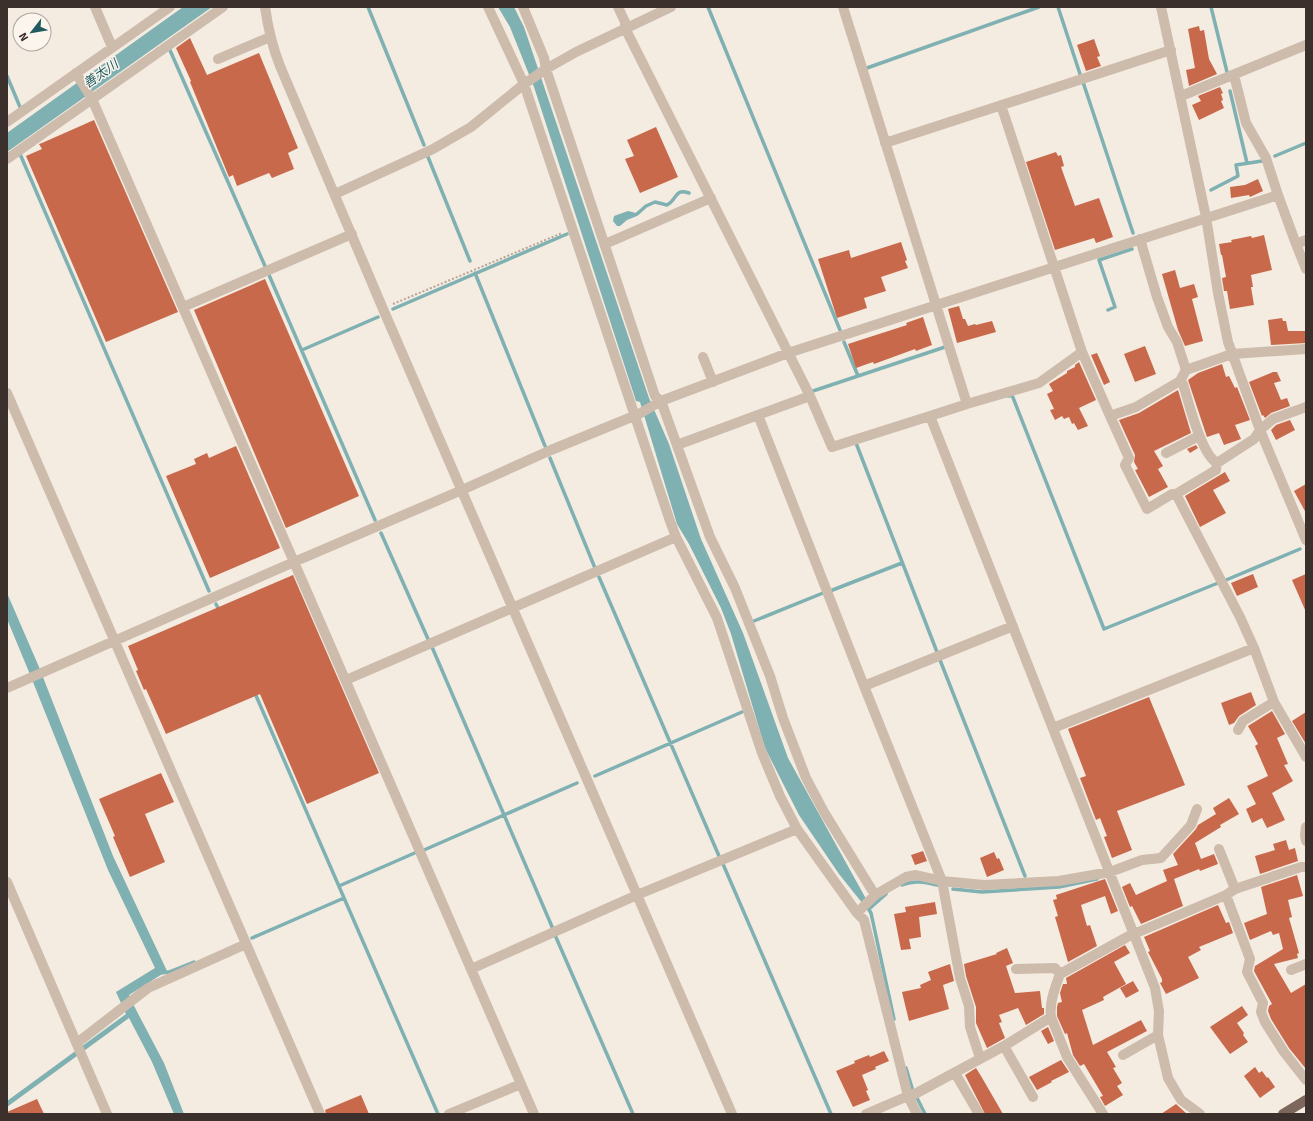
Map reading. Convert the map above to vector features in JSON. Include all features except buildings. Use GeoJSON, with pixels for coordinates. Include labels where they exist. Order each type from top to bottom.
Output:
{"type":"FeatureCollection","features":[{"type":"Feature","properties":{"kind":"main road"},"geometry":{"type":"LineString","coordinates":[[1283,1114],[1306,1100]]}},
{"type":"Feature","properties":{"kind":"street"},"geometry":{"type":"LineString","coordinates":[[95,7],[112,47]]}},
{"type":"Feature","properties":{"kind":"street"},"geometry":{"type":"LineString","coordinates":[[7,122],[77,75],[112,47],[170,7]]}},
{"type":"Feature","properties":{"kind":"street"},"geometry":{"type":"LineString","coordinates":[[7,159],[91,98],[223,7]]}},
{"type":"Feature","properties":{"kind":"street"},"geometry":{"type":"LineString","coordinates":[[265,7],[272,46],[280,66],[383,309],[732,1114]]}},
{"type":"Feature","properties":{"kind":"street"},"geometry":{"type":"LineString","coordinates":[[488,7],[526,83],[572,228],[637,415],[676,537],[717,618],[762,753],[780,796],[797,829],[864,920],[908,1096],[917,1114]]}},
{"type":"Feature","properties":{"kind":"street"},"geometry":{"type":"LineString","coordinates":[[523,7],[544,58],[544,70],[605,244],[655,396],[677,445],[710,537],[735,588],[770,676],[783,718],[806,778],[872,898]]}},
{"type":"Feature","properties":{"kind":"street"},"geometry":{"type":"LineString","coordinates":[[618,7],[625,22],[626,28],[810,396],[832,447],[966,404],[1039,383],[1082,352]]}},
{"type":"Feature","properties":{"kind":"street"},"geometry":{"type":"LineString","coordinates":[[335,194],[433,149],[471,127],[544,70],[576,52],[671,7]]}},
{"type":"Feature","properties":{"kind":"street"},"geometry":{"type":"LineString","coordinates":[[843,7],[966,404]]}},
{"type":"Feature","properties":{"kind":"street"},"geometry":{"type":"LineString","coordinates":[[1161,7],[1206,217],[1218,293],[1228,342],[1260,430],[1306,540]]}},
{"type":"Feature","properties":{"kind":"street"},"geometry":{"type":"LineString","coordinates":[[218,59],[270,37]]}},
{"type":"Feature","properties":{"kind":"street"},"geometry":{"type":"LineString","coordinates":[[1181,96],[1306,45]]}},
{"type":"Feature","properties":{"kind":"street"},"geometry":{"type":"LineString","coordinates":[[885,143],[1171,50]]}},
{"type":"Feature","properties":{"kind":"street"},"geometry":{"type":"LineString","coordinates":[[77,75],[91,98],[183,307],[534,1114]]}},
{"type":"Feature","properties":{"kind":"street"},"geometry":{"type":"LineString","coordinates":[[1234,75],[1246,123],[1266,158],[1278,195],[1301,242],[1306,269]]}},
{"type":"Feature","properties":{"kind":"street"},"geometry":{"type":"LineString","coordinates":[[1001,105],[1082,352],[1129,458],[1125,465],[1147,509],[1172,494],[1176,494],[1216,470],[1217,463],[1254,439],[1260,430],[1273,419],[1306,407]]}},
{"type":"Feature","properties":{"kind":"street"},"geometry":{"type":"LineString","coordinates":[[7,688],[551,450],[637,415],[658,403],[788,353],[1278,195]]}},
{"type":"Feature","properties":{"kind":"street"},"geometry":{"type":"LineString","coordinates":[[605,244],[710,198]]}},
{"type":"Feature","properties":{"kind":"street"},"geometry":{"type":"LineString","coordinates":[[183,307],[352,234]]}},
{"type":"Feature","properties":{"kind":"street"},"geometry":{"type":"LineString","coordinates":[[1140,239],[1157,297],[1168,327],[1177,342],[1186,370]]}},
{"type":"Feature","properties":{"kind":"street"},"geometry":{"type":"LineString","coordinates":[[1110,416],[1136,407],[1180,381],[1186,370],[1232,354],[1306,349]]}},
{"type":"Feature","properties":{"kind":"street"},"geometry":{"type":"LineString","coordinates":[[703,357],[713,382]]}},
{"type":"Feature","properties":{"kind":"street"},"geometry":{"type":"LineString","coordinates":[[1180,381],[1183,384],[1199,436],[1212,460],[1217,463]]}},
{"type":"Feature","properties":{"kind":"street"},"geometry":{"type":"LineString","coordinates":[[7,394],[320,1114]]}},
{"type":"Feature","properties":{"kind":"street"},"geometry":{"type":"LineString","coordinates":[[677,445],[810,396]]}},
{"type":"Feature","properties":{"kind":"street"},"geometry":{"type":"LineString","coordinates":[[758,415],[942,881],[960,978],[969,1006],[970,1028],[980,1058]]}},
{"type":"Feature","properties":{"kind":"street"},"geometry":{"type":"LineString","coordinates":[[930,416],[1155,988],[1159,1011],[1158,1035],[1168,1078],[1181,1100],[1200,1114]]}},
{"type":"Feature","properties":{"kind":"street"},"geometry":{"type":"LineString","coordinates":[[1166,453],[1199,436]]}},
{"type":"Feature","properties":{"kind":"street"},"geometry":{"type":"LineString","coordinates":[[1176,494],[1240,617],[1254,648],[1274,702],[1306,757]]}},
{"type":"Feature","properties":{"kind":"street"},"geometry":{"type":"LineString","coordinates":[[346,680],[676,537]]}},
{"type":"Feature","properties":{"kind":"street"},"geometry":{"type":"LineString","coordinates":[[864,686],[1013,626]]}},
{"type":"Feature","properties":{"kind":"street"},"geometry":{"type":"LineString","coordinates":[[1053,728],[1254,648]]}},
{"type":"Feature","properties":{"kind":"street"},"geometry":{"type":"LineString","coordinates":[[1238,730],[1243,721],[1274,702]]}},
{"type":"Feature","properties":{"kind":"street"},"geometry":{"type":"LineString","coordinates":[[858,911],[872,898],[906,877],[916,875],[942,881],[984,885],[1059,881],[1110,872],[1142,860],[1161,858],[1191,825],[1197,809]]}},
{"type":"Feature","properties":{"kind":"street"},"geometry":{"type":"LineString","coordinates":[[1306,827],[1304,835],[1306,841]]}},
{"type":"Feature","properties":{"kind":"street"},"geometry":{"type":"LineString","coordinates":[[471,969],[637,895],[797,829]]}},
{"type":"Feature","properties":{"kind":"street"},"geometry":{"type":"LineString","coordinates":[[1219,849],[1235,889]]}},
{"type":"Feature","properties":{"kind":"street"},"geometry":{"type":"LineString","coordinates":[[1102,1114],[1067,1057],[1051,1017],[1050,1010],[1054,991],[1060,974],[1128,936],[1135,935],[1226,895],[1235,889],[1301,867],[1306,867]]}},
{"type":"Feature","properties":{"kind":"street"},"geometry":{"type":"LineString","coordinates":[[7,882],[107,1114]]}},
{"type":"Feature","properties":{"kind":"street"},"geometry":{"type":"LineString","coordinates":[[1226,895],[1250,959],[1247,972],[1263,1003],[1262,1012],[1265,1022],[1284,1052],[1306,1080]]}},
{"type":"Feature","properties":{"kind":"street"},"geometry":{"type":"LineString","coordinates":[[78,1045],[148,988],[246,944]]}},
{"type":"Feature","properties":{"kind":"street"},"geometry":{"type":"LineString","coordinates":[[1291,970],[1306,964]]}},
{"type":"Feature","properties":{"kind":"street"},"geometry":{"type":"LineString","coordinates":[[1016,970],[1055,968],[1060,974]]}},
{"type":"Feature","properties":{"kind":"street"},"geometry":{"type":"LineString","coordinates":[[866,1114],[913,1095],[955,1073],[1004,1046],[1051,1017]]}},
{"type":"Feature","properties":{"kind":"street"},"geometry":{"type":"LineString","coordinates":[[1123,1055],[1158,1035]]}},
{"type":"Feature","properties":{"kind":"street"},"geometry":{"type":"LineString","coordinates":[[1004,1046],[1033,1097]]}},
{"type":"Feature","properties":{"kind":"street"},"geometry":{"type":"LineString","coordinates":[[955,1073],[979,1114]]}},
{"type":"Feature","properties":{"kind":"street"},"geometry":{"type":"LineString","coordinates":[[449,1114],[521,1084]]}},
{"type":"Feature","properties":{"kind":"path"},"geometry":{"type":"LineString","coordinates":[[383,309],[572,228]]}},
{"type":"Feature","properties":{"kind":"water","name":"善太川"},"geometry":{"type":"Polygon","coordinates":[[[183,7],[212,7],[7,152],[7,133],[183,7]]]}},
{"type":"Feature","properties":{"kind":"water"},"geometry":{"type":"Polygon","coordinates":[[[498,7],[514,7],[524,27],[649,398],[669,444],[701,539],[743,633],[788,758],[870,906],[867,909],[839,874],[799,815],[765,748],[731,634],[721,608],[689,544],[677,524],[640,402],[636,401],[534,87],[510,27],[498,7]]]}},
{"type":"Feature","properties":{"kind":"water"},"geometry":{"type":"Polygon","coordinates":[[[628,211],[636,213],[637,216],[627,220],[620,226],[617,226],[613,221],[614,216],[628,211]]]}},
{"type":"Feature","properties":{"kind":"water"},"geometry":{"type":"Polygon","coordinates":[[[7,593],[39,667],[113,856],[167,971],[129,995],[164,1063],[184,1114],[174,1114],[152,1062],[129,1018],[7,1107],[7,1101],[126,1014],[116,992],[155,968],[108,870],[7,619],[7,593]]]}},
{"type":"Feature","properties":{"kind":"waterway"},"geometry":{"type":"LineString","coordinates":[[368,7],[424,145]]}},
{"type":"Feature","properties":{"kind":"waterway"},"geometry":{"type":"LineString","coordinates":[[708,7],[840,330]]}},
{"type":"Feature","properties":{"kind":"waterway"},"geometry":{"type":"LineString","coordinates":[[867,68],[1039,7]]}},
{"type":"Feature","properties":{"kind":"waterway"},"geometry":{"type":"LineString","coordinates":[[1058,7],[1080,74]]}},
{"type":"Feature","properties":{"kind":"waterway"},"geometry":{"type":"LineString","coordinates":[[1211,7],[1227,72]]}},
{"type":"Feature","properties":{"kind":"waterway"},"geometry":{"type":"LineString","coordinates":[[169,48],[265,266]]}},
{"type":"Feature","properties":{"kind":"waterway"},"geometry":{"type":"LineString","coordinates":[[7,76],[20,107]]}},
{"type":"Feature","properties":{"kind":"waterway"},"geometry":{"type":"LineString","coordinates":[[1083,82],[1133,233]]}},
{"type":"Feature","properties":{"kind":"waterway"},"geometry":{"type":"LineString","coordinates":[[1230,91],[1247,163]]}},
{"type":"Feature","properties":{"kind":"waterway"},"geometry":{"type":"LineString","coordinates":[[1275,156],[1306,143]]}},
{"type":"Feature","properties":{"kind":"waterway"},"geometry":{"type":"LineString","coordinates":[[20,154],[209,591]]}},
{"type":"Feature","properties":{"kind":"waterway"},"geometry":{"type":"LineString","coordinates":[[428,157],[470,261]]}},
{"type":"Feature","properties":{"kind":"waterway"},"geometry":{"type":"LineString","coordinates":[[1211,190],[1238,176],[1236,165],[1262,161]]}},
{"type":"Feature","properties":{"kind":"waterway"},"geometry":{"type":"LineString","coordinates":[[637,214],[646,206],[655,202],[667,205],[678,193],[689,193]]}},
{"type":"Feature","properties":{"kind":"waterway"},"geometry":{"type":"LineString","coordinates":[[393,309],[567,234]]}},
{"type":"Feature","properties":{"kind":"waterway"},"geometry":{"type":"LineString","coordinates":[[1108,310],[1115,307],[1099,260],[1132,249]]}},
{"type":"Feature","properties":{"kind":"waterway"},"geometry":{"type":"LineString","coordinates":[[475,273],[545,446]]}},
{"type":"Feature","properties":{"kind":"waterway"},"geometry":{"type":"LineString","coordinates":[[269,275],[375,520]]}},
{"type":"Feature","properties":{"kind":"waterway"},"geometry":{"type":"LineString","coordinates":[[302,350],[378,317]]}},
{"type":"Feature","properties":{"kind":"waterway"},"geometry":{"type":"LineString","coordinates":[[844,342],[858,376]]}},
{"type":"Feature","properties":{"kind":"waterway"},"geometry":{"type":"LineString","coordinates":[[813,391],[945,347]]}},
{"type":"Feature","properties":{"kind":"waterway"},"geometry":{"type":"LineString","coordinates":[[1008,396],[1012,395],[1104,629],[1218,583]]}},
{"type":"Feature","properties":{"kind":"waterway"},"geometry":{"type":"LineString","coordinates":[[856,443],[937,652]]}},
{"type":"Feature","properties":{"kind":"waterway"},"geometry":{"type":"LineString","coordinates":[[550,458],[595,568]]}},
{"type":"Feature","properties":{"kind":"waterway"},"geometry":{"type":"LineString","coordinates":[[381,533],[428,639]]}},
{"type":"Feature","properties":{"kind":"waterway"},"geometry":{"type":"LineString","coordinates":[[1226,580],[1300,549]]}},
{"type":"Feature","properties":{"kind":"waterway"},"geometry":{"type":"LineString","coordinates":[[830,591],[902,563]]}},
{"type":"Feature","properties":{"kind":"waterway"},"geometry":{"type":"LineString","coordinates":[[599,577],[719,856]]}},
{"type":"Feature","properties":{"kind":"waterway"},"geometry":{"type":"LineString","coordinates":[[754,621],[823,593]]}},
{"type":"Feature","properties":{"kind":"waterway"},"geometry":{"type":"LineString","coordinates":[[216,604],[219,610]]}},
{"type":"Feature","properties":{"kind":"waterway"},"geometry":{"type":"LineString","coordinates":[[432,647],[553,929]]}},
{"type":"Feature","properties":{"kind":"waterway"},"geometry":{"type":"LineString","coordinates":[[940,660],[1025,876]]}},
{"type":"Feature","properties":{"kind":"waterway"},"geometry":{"type":"LineString","coordinates":[[254,691],[438,1114]]}},
{"type":"Feature","properties":{"kind":"waterway"},"geometry":{"type":"LineString","coordinates":[[595,776],[742,712]]}},
{"type":"Feature","properties":{"kind":"waterway"},"geometry":{"type":"LineString","coordinates":[[424,850],[577,783]]}},
{"type":"Feature","properties":{"kind":"waterway"},"geometry":{"type":"LineString","coordinates":[[339,886],[417,852]]}},
{"type":"Feature","properties":{"kind":"waterway"},"geometry":{"type":"LineString","coordinates":[[723,864],[831,1114]]}},
{"type":"Feature","properties":{"kind":"waterway"},"geometry":{"type":"LineString","coordinates":[[953,889],[982,892],[1059,887],[1097,879]]}},
{"type":"Feature","properties":{"kind":"waterway"},"geometry":{"type":"LineString","coordinates":[[902,885],[911,882],[937,885]]}},
{"type":"Feature","properties":{"kind":"waterway"},"geometry":{"type":"LineString","coordinates":[[869,909],[886,894]]}},
{"type":"Feature","properties":{"kind":"waterway"},"geometry":{"type":"LineString","coordinates":[[252,938],[344,898]]}},
{"type":"Feature","properties":{"kind":"waterway"},"geometry":{"type":"LineString","coordinates":[[866,905],[871,913],[894,1019]]}},
{"type":"Feature","properties":{"kind":"waterway"},"geometry":{"type":"LineString","coordinates":[[555,935],[633,1114]]}},
{"type":"Feature","properties":{"kind":"waterway"},"geometry":{"type":"LineString","coordinates":[[160,973],[169,972],[194,962]]}},
{"type":"Feature","properties":{"kind":"waterway"},"geometry":{"type":"LineString","coordinates":[[906,1068],[912,1088]]}},
{"type":"Feature","properties":{"kind":"waterway"},"geometry":{"type":"LineString","coordinates":[[917,1098],[925,1114]]}}]}
